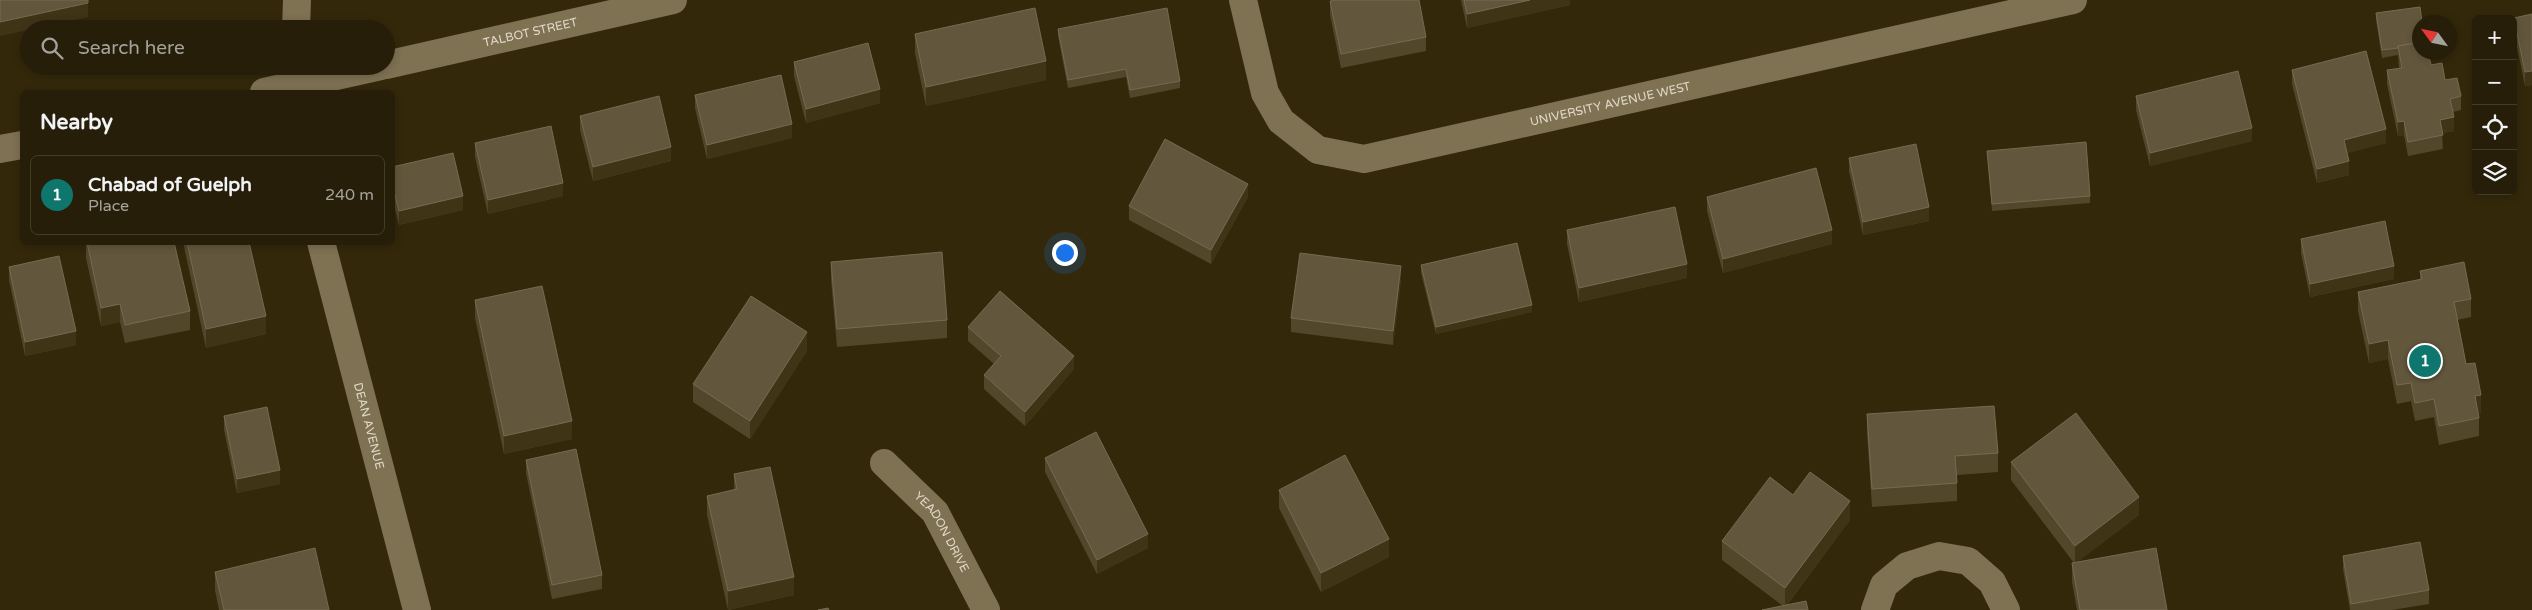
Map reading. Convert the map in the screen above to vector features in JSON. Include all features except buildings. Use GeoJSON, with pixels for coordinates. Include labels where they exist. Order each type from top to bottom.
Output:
{"type":"FeatureCollection","features":[{"type":"Feature","properties":{"kind":"street"},"geometry":{"type":"LineString","coordinates":[[296,20],[297,0]]}},
{"type":"Feature","properties":{"kind":"street","name":"TALBOT STREET"},"geometry":{"type":"LineString","coordinates":[[395,63],[673,0]]}},
{"type":"Feature","properties":{"kind":"street","name":"UNIVERSITY AVENUE WEST"},"geometry":{"type":"LineString","coordinates":[[1243,0],[1265,93],[1281,121],[1318,150],[1364,159],[2073,0]]}},
{"type":"Feature","properties":{"kind":"street"},"geometry":{"type":"LineString","coordinates":[[270,90],[294,82],[332,75]]}},
{"type":"Feature","properties":{"kind":"street"},"geometry":{"type":"LineString","coordinates":[[0,150],[20,145]]}},
{"type":"Feature","properties":{"kind":"street","name":"DEAN AVENUE"},"geometry":{"type":"LineString","coordinates":[[321,245],[417,610]]}},
{"type":"Feature","properties":{"kind":"street","name":"YEADON DRIVE"},"geometry":{"type":"LineString","coordinates":[[884,464],[935,512],[986,610]]}},
{"type":"Feature","properties":{"kind":"street"},"geometry":{"type":"LineString","coordinates":[[1875,610],[1884,585],[1907,566],[1939,556],[1968,561],[1992,582],[2006,610]]}},
{"type":"Feature","properties":{"kind":"place","name":"Chabad of Guelph"},"geometry":{"type":"Point","coordinates":[2425,361]}}]}
